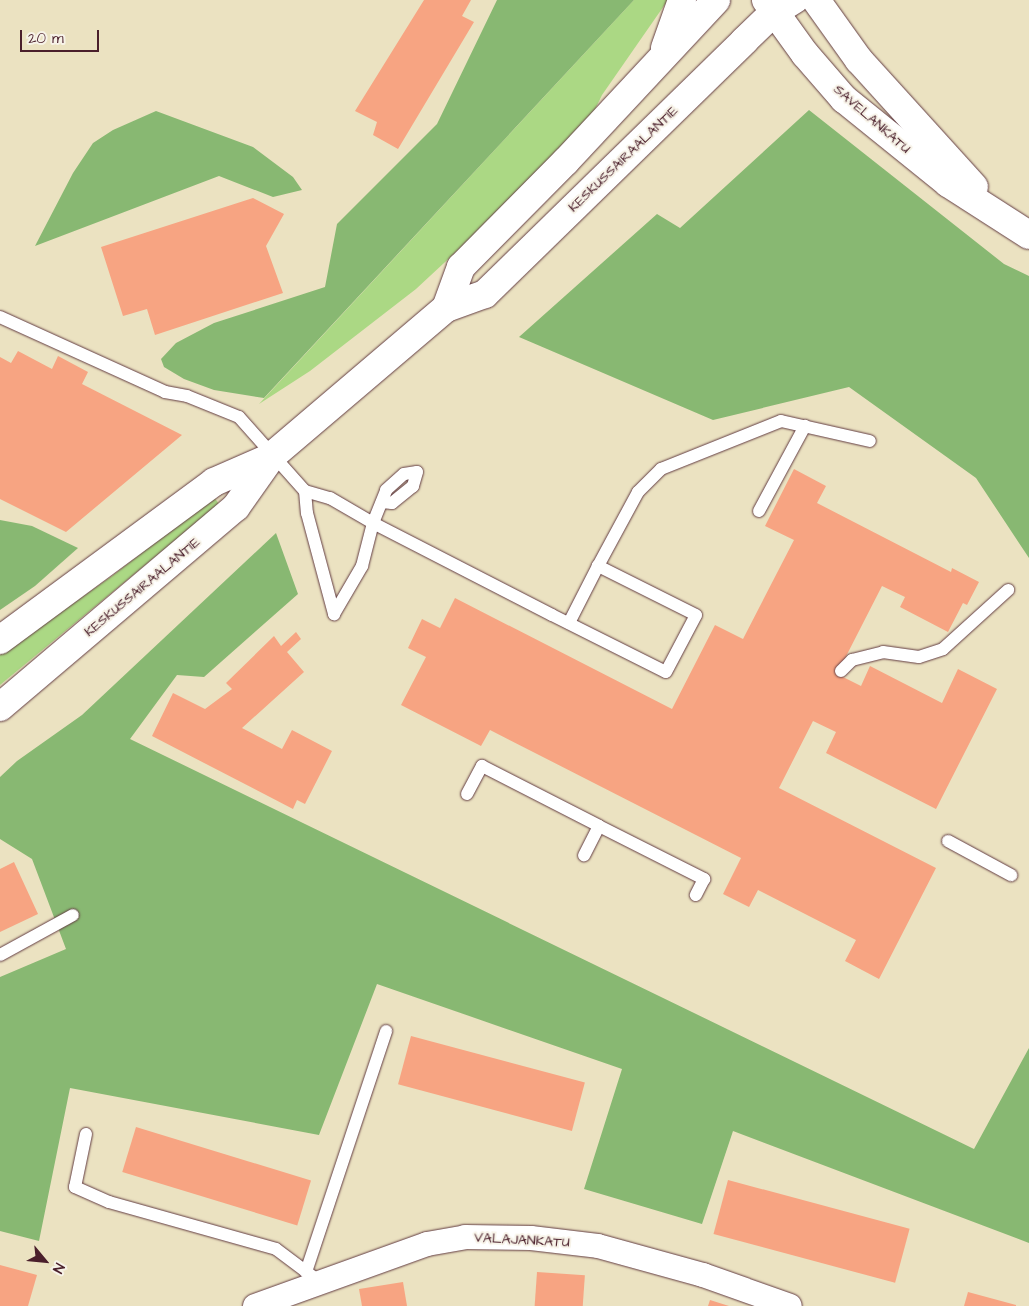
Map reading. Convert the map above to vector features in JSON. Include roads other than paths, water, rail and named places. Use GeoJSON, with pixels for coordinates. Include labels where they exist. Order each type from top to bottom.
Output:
{"type":"FeatureCollection","features":[{"type":"Feature","properties":{"kind":"main road"},"geometry":{"type":"LineString","coordinates":[[662,56],[682,0]]}},
{"type":"Feature","properties":{"kind":"main road","name":"KESKUSSAIRAALANTIE"},"geometry":{"type":"LineString","coordinates":[[446,308],[461,267],[566,162],[662,56],[716,0]]}},
{"type":"Feature","properties":{"kind":"main road","name":"SAVELANKATU"},"geometry":{"type":"LineString","coordinates":[[816,0],[860,60],[1000,216]]}},
{"type":"Feature","properties":{"kind":"main road","name":"KESKUSSAIRAALANTIE"},"geometry":{"type":"LineString","coordinates":[[0,707],[236,507],[272,456],[446,308],[485,294],[778,4]]}},
{"type":"Feature","properties":{"kind":"main road","name":"SAVELANKATU"},"geometry":{"type":"LineString","coordinates":[[778,4],[844,99],[948,183],[1029,234]]}},
{"type":"Feature","properties":{"kind":"main road","name":"KESKUSSAIRAALANTIE"},"geometry":{"type":"LineString","coordinates":[[0,640],[214,482],[272,456]]}},
{"type":"Feature","properties":{"kind":"street","name":"VALAJANKATU"},"geometry":{"type":"LineString","coordinates":[[255,1306],[313,1277],[427,1244],[465,1237],[531,1238],[598,1246],[703,1275],[790,1306]]}},
{"type":"Feature","properties":{"kind":"lane"},"geometry":{"type":"LineString","coordinates":[[0,317],[165,392],[187,396],[239,417],[305,491],[330,498],[373,523],[666,672],[696,615],[598,566]]}},
{"type":"Feature","properties":{"kind":"lane"},"geometry":{"type":"LineString","coordinates":[[569,623],[638,492],[662,468],[781,421],[870,441]]}},
{"type":"Feature","properties":{"kind":"lane"},"geometry":{"type":"LineString","coordinates":[[759,511],[805,426]]}},
{"type":"Feature","properties":{"kind":"lane"},"geometry":{"type":"LineString","coordinates":[[305,491],[307,513],[334,614],[362,566],[373,523],[382,502]]}},
{"type":"Feature","properties":{"kind":"lane"},"geometry":{"type":"LineString","coordinates":[[841,671],[852,660],[883,652],[919,657],[943,649],[1008,590]]}},
{"type":"Feature","properties":{"kind":"lane"},"geometry":{"type":"LineString","coordinates":[[467,794],[482,766],[704,879],[696,895]]}},
{"type":"Feature","properties":{"kind":"lane"},"geometry":{"type":"LineString","coordinates":[[584,854],[599,826]]}},
{"type":"Feature","properties":{"kind":"lane"},"geometry":{"type":"LineString","coordinates":[[948,841],[1011,875]]}},
{"type":"Feature","properties":{"kind":"lane"},"geometry":{"type":"LineString","coordinates":[[0,956],[73,915]]}},
{"type":"Feature","properties":{"kind":"lane"},"geometry":{"type":"LineString","coordinates":[[86,1134],[75,1188],[109,1202],[276,1249],[313,1277],[386,1032]]}}]}
